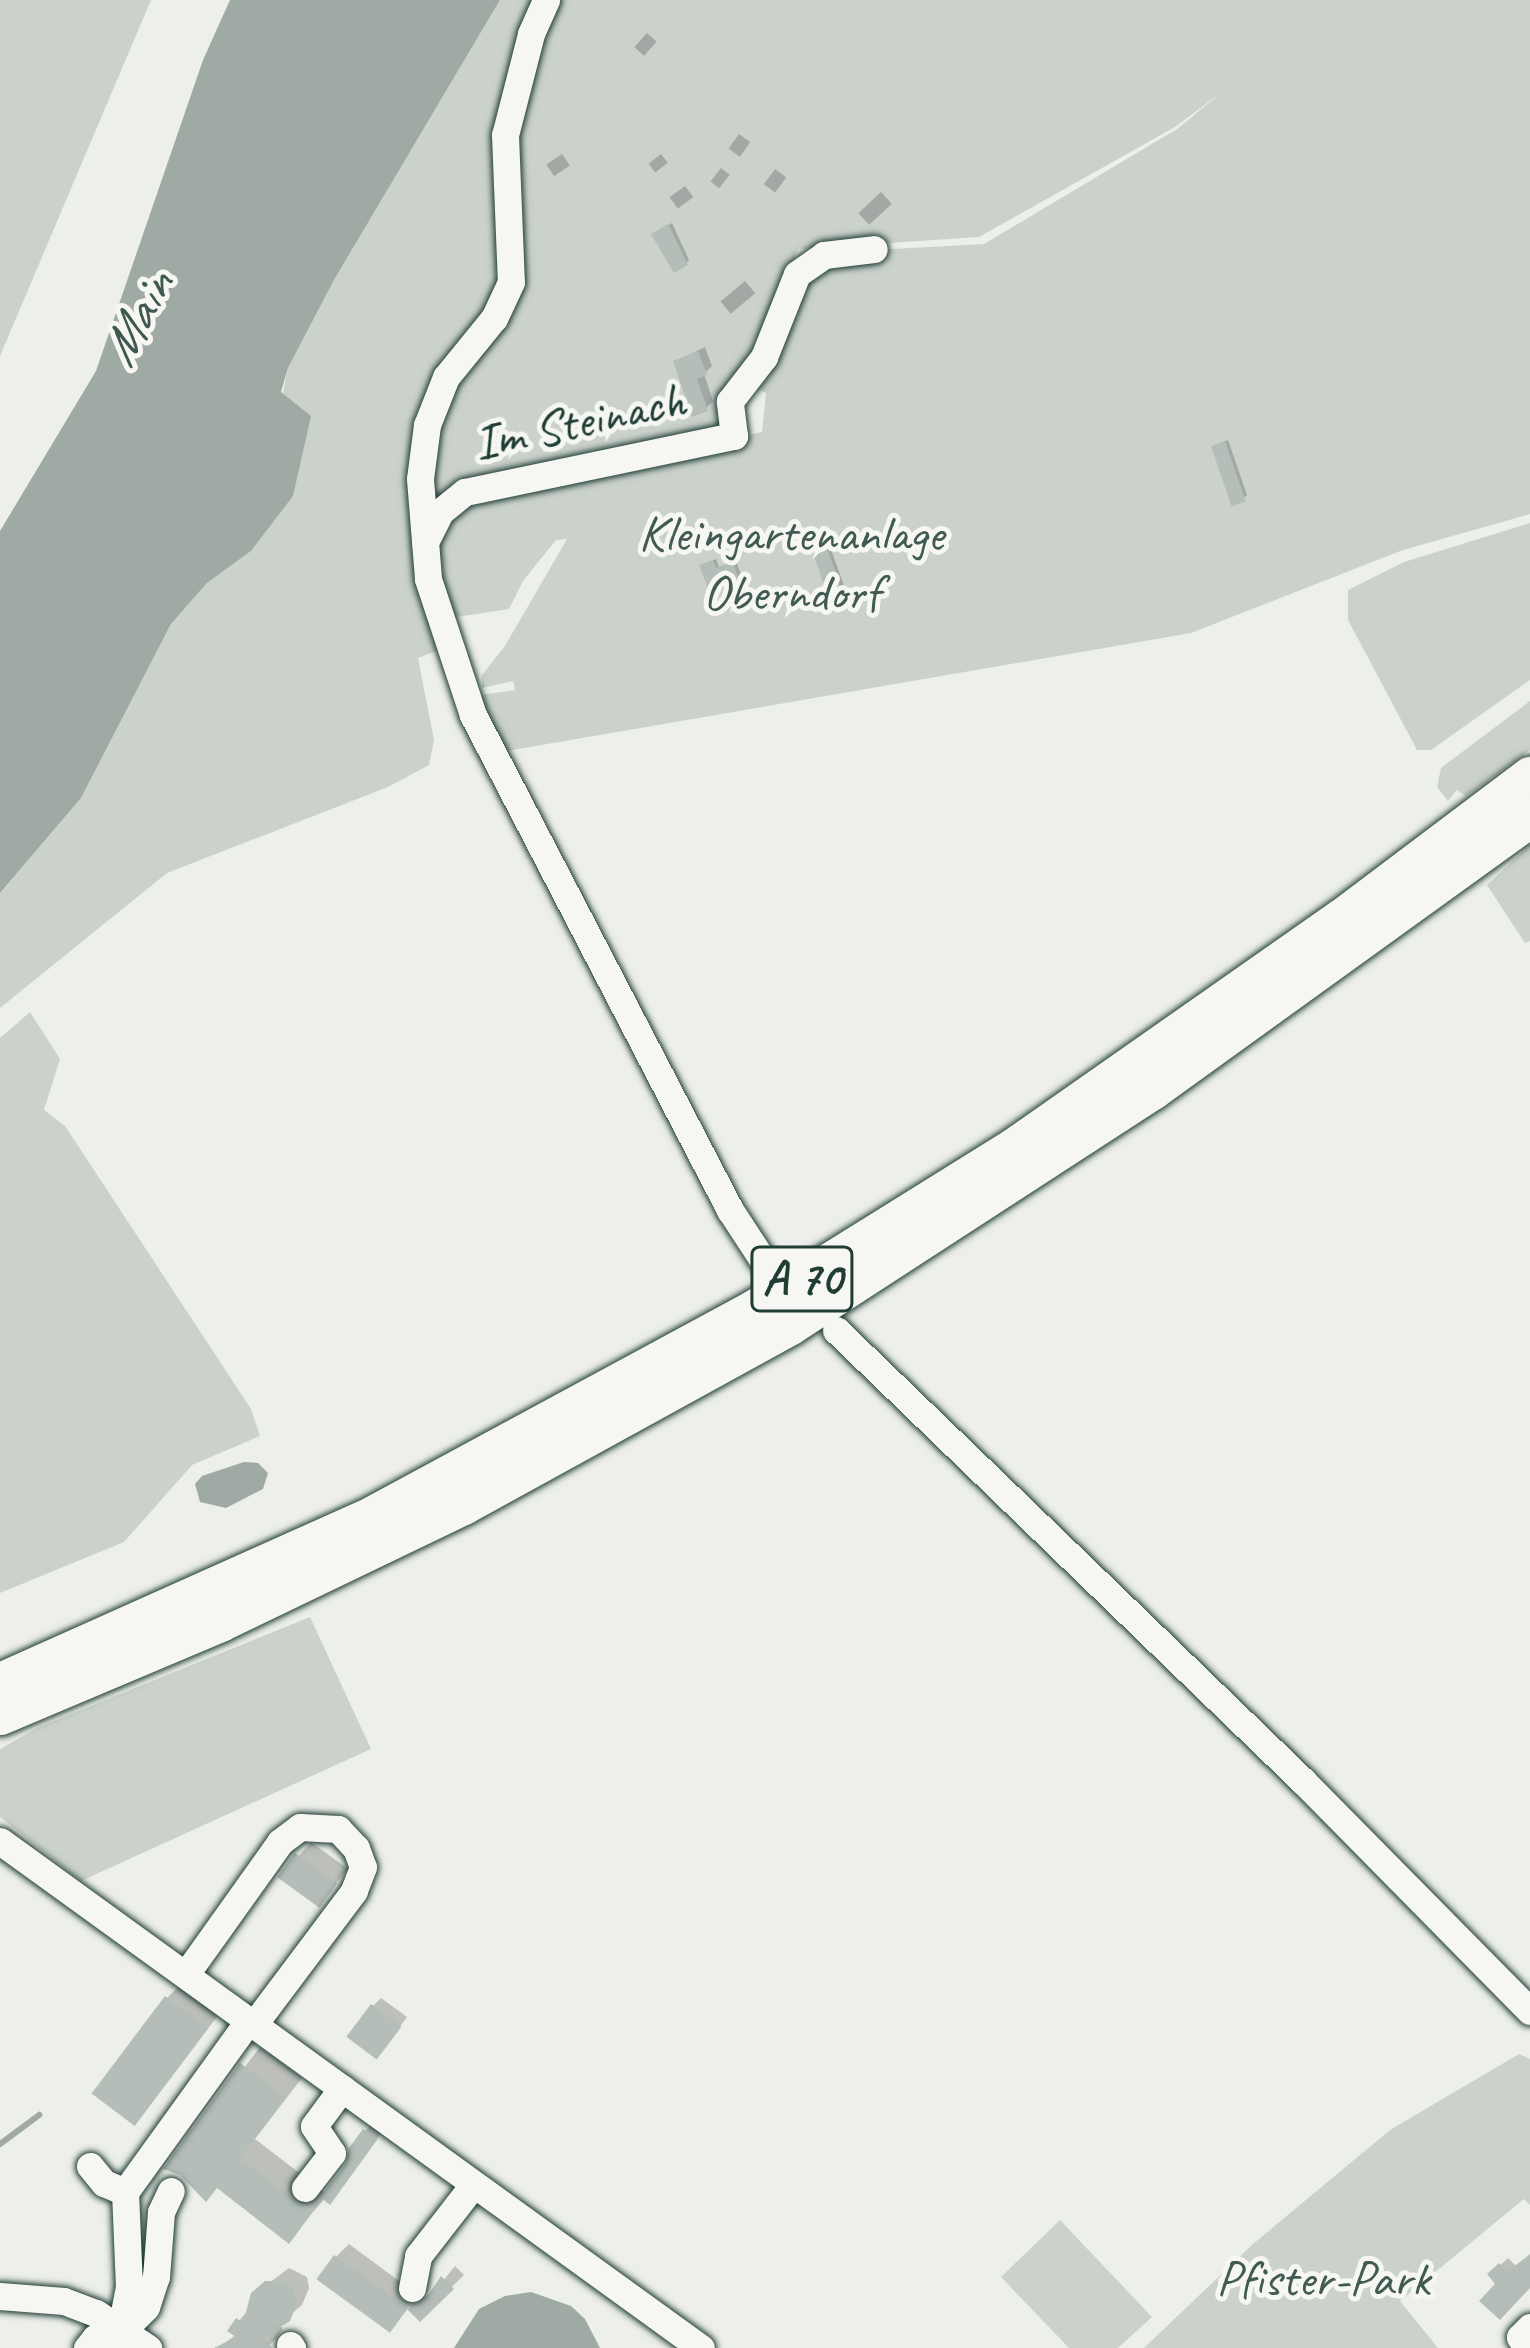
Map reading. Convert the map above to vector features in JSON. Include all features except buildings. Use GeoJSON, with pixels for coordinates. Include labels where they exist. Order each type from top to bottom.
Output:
{"type":"FeatureCollection","features":[{"type":"Feature","properties":{"kind":"highway","name":"A 70"},"geometry":{"type":"LineString","coordinates":[[9,1695],[375,1514],[754,1309],[1017,1145],[1340,919],[1530,776]]}},
{"type":"Feature","properties":{"kind":"highway","name":"A 70"},"geometry":{"type":"LineString","coordinates":[[9,1695],[220,1622],[463,1505],[790,1325],[1152,1090],[1530,817]]}},
{"type":"Feature","properties":{"kind":"street","name":"Im Steinach"},"geometry":{"type":"LineString","coordinates":[[423,546],[420,479],[434,403],[446,376],[494,318],[511,282],[505,135],[531,34],[546,0]]}},
{"type":"Feature","properties":{"kind":"street","name":"Im Steinach"},"geometry":{"type":"LineString","coordinates":[[423,546],[440,512],[465,491],[734,436],[730,401],[764,357],[797,274],[824,255],[874,249]]}},
{"type":"Feature","properties":{"kind":"street"},"geometry":{"type":"LineString","coordinates":[[423,546],[433,596],[472,716],[719,1189],[768,1268]]}},
{"type":"Feature","properties":{"kind":"street"},"geometry":{"type":"LineString","coordinates":[[836,1330],[1304,1781],[1530,2011]]}},
{"type":"Feature","properties":{"kind":"street"},"geometry":{"type":"LineString","coordinates":[[120,2339],[130,2251],[125,2192],[354,1891],[363,1867],[338,1829],[300,1827],[280,1842],[186,1974]]}},
{"type":"Feature","properties":{"kind":"street"},"geometry":{"type":"LineString","coordinates":[[0,1841],[701,2348]]}},
{"type":"Feature","properties":{"kind":"street"},"geometry":{"type":"LineString","coordinates":[[305,2188],[332,2153],[314,2126],[342,2088]]}},
{"type":"Feature","properties":{"kind":"street"},"geometry":{"type":"LineString","coordinates":[[90,2166],[104,2183],[125,2192]]}},
{"type":"Feature","properties":{"kind":"street"},"geometry":{"type":"LineString","coordinates":[[412,2288],[418,2256],[473,2185]]}},
{"type":"Feature","properties":{"kind":"street"},"geometry":{"type":"LineString","coordinates":[[120,2339],[146,2307],[156,2277],[161,2212],[171,2191]]}},
{"type":"Feature","properties":{"kind":"street"},"geometry":{"type":"LineString","coordinates":[[0,2296],[64,2301],[120,2339]]}},
{"type":"Feature","properties":{"kind":"street"},"geometry":{"type":"LineString","coordinates":[[87,2348],[95,2338],[120,2339],[148,2348]]}},
{"type":"Feature","properties":{"kind":"green space"},"geometry":{"type":"Polygon","coordinates":[[[0,0],[151,0],[0,356],[0,0]]]}},
{"type":"Feature","properties":{"kind":"green space"},"geometry":{"type":"Polygon","coordinates":[[[500,0],[545,0],[514,94],[511,282],[427,425],[439,650],[418,658],[434,740],[429,765],[388,787],[167,873],[0,1008],[0,893],[81,798],[171,624],[207,583],[251,551],[288,368],[334,280],[500,0]]]}},
{"type":"Feature","properties":{"kind":"green space","name":"Kleingartenanlage Oberndorf"},"geometry":{"type":"Polygon","coordinates":[[[551,0],[1530,0],[1530,514],[1403,550],[1191,633],[501,752],[478,702],[481,695],[515,690],[513,681],[482,688],[482,675],[505,646],[567,539],[556,540],[523,581],[509,609],[450,618],[428,545],[468,500],[762,432],[766,393],[742,382],[797,274],[874,250],[984,244],[1177,129],[1222,92],[1175,127],[979,237],[798,249],[719,423],[706,434],[437,503],[426,497],[431,425],[497,320],[509,153],[551,0]]]}},
{"type":"Feature","properties":{"kind":"green space"},"geometry":{"type":"Polygon","coordinates":[[[1530,523],[1530,680],[1431,750],[1417,750],[1348,620],[1348,590],[1404,562],[1530,523]]]}},
{"type":"Feature","properties":{"kind":"green space"},"geometry":{"type":"Polygon","coordinates":[[[1530,701],[1530,750],[1466,796],[1457,790],[1448,801],[1437,787],[1441,768],[1530,701]]]}},
{"type":"Feature","properties":{"kind":"green space"},"geometry":{"type":"Polygon","coordinates":[[[1530,845],[1530,941],[1525,943],[1487,885],[1530,845]]]}},
{"type":"Feature","properties":{"kind":"green space"},"geometry":{"type":"Polygon","coordinates":[[[30,1012],[60,1059],[44,1110],[65,1126],[251,1409],[260,1436],[192,1465],[124,1542],[0,1593],[0,1038],[30,1012]]]}},
{"type":"Feature","properties":{"kind":"green space"},"geometry":{"type":"Polygon","coordinates":[[[310,1617],[371,1749],[81,1881],[0,1817],[0,1749],[39,1727],[310,1617]]]}},
{"type":"Feature","properties":{"kind":"green space","name":"Pfister-Park"},"geometry":{"type":"Polygon","coordinates":[[[1519,2054],[1530,2059],[1530,2205],[1524,2199],[1400,2301],[1438,2348],[1144,2348],[1253,2244],[1390,2130],[1519,2054]]]}},
{"type":"Feature","properties":{"kind":"green space"},"geometry":{"type":"Polygon","coordinates":[[[1060,2220],[1152,2317],[1118,2348],[1069,2348],[1001,2277],[1060,2220]]]}},
{"type":"Feature","properties":{"kind":"water","name":"Main"},"geometry":{"type":"Polygon","coordinates":[[[230,0],[500,0],[334,280],[288,368],[281,392],[311,416],[293,496],[251,551],[207,583],[171,624],[81,798],[0,893],[0,531],[96,371],[203,60],[230,0]]]}},
{"type":"Feature","properties":{"kind":"water"},"geometry":{"type":"Polygon","coordinates":[[[244,1462],[258,1463],[268,1473],[263,1489],[226,1508],[200,1502],[195,1484],[202,1476],[244,1462]]]}},
{"type":"Feature","properties":{"kind":"water"},"geometry":{"type":"Polygon","coordinates":[[[531,2292],[571,2306],[585,2319],[600,2348],[454,2348],[479,2309],[505,2296],[531,2292]]]}},
{"type":"Feature","properties":{"kind":"waterway"},"geometry":{"type":"LineString","coordinates":[[0,2144],[39,2115]]}}]}
